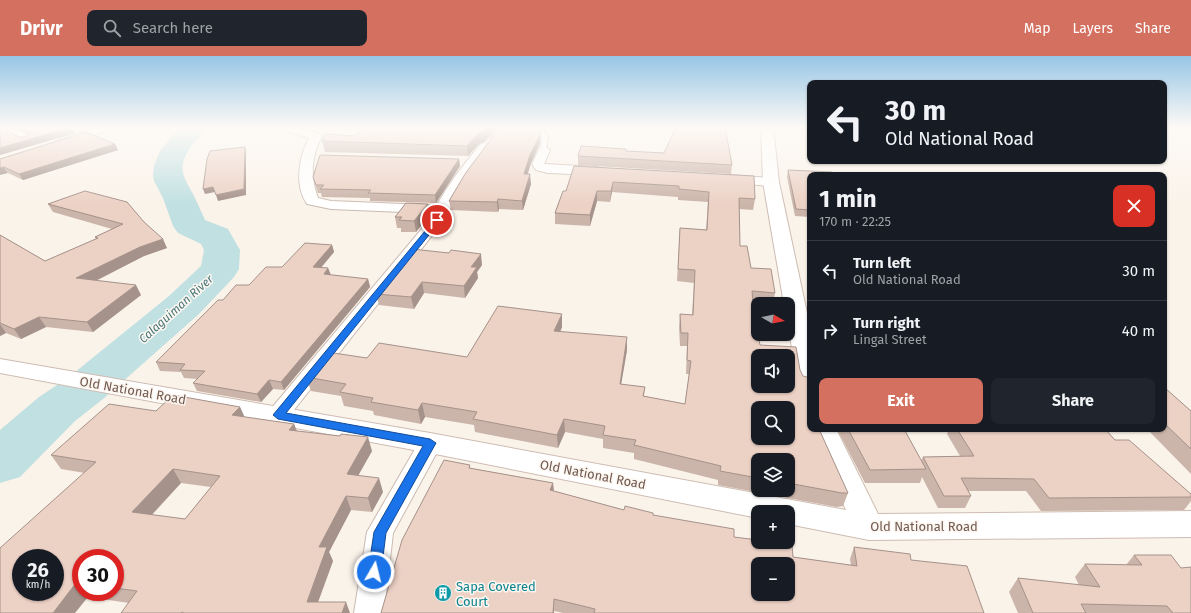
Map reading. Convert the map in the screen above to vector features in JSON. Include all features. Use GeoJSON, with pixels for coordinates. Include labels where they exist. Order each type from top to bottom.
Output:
{"type":"FeatureCollection","features":[{"type":"Feature","properties":{"kind":"main road"},"geometry":{"type":"LineString","coordinates":[[768,153],[771,182],[807,368]]}},
{"type":"Feature","properties":{"kind":"main road","name":"Old National Road"},"geometry":{"type":"LineString","coordinates":[[5,368],[278,415],[869,527],[1191,524]]}},
{"type":"Feature","properties":{"kind":"main road"},"geometry":{"type":"LineString","coordinates":[[824,432],[869,527]]}},
{"type":"Feature","properties":{"kind":"street"},"geometry":{"type":"LineString","coordinates":[[311,153],[313,157],[305,181],[312,200],[331,205],[442,210]]}},
{"type":"Feature","properties":{"kind":"street"},"geometry":{"type":"LineString","coordinates":[[278,415],[437,220],[464,162],[477,153]]}},
{"type":"Feature","properties":{"kind":"street"},"geometry":{"type":"LineString","coordinates":[[543,153],[538,164],[540,167],[548,169],[610,172]]}},
{"type":"Feature","properties":{"kind":"street"},"geometry":{"type":"LineString","coordinates":[[717,178],[771,182]]}},
{"type":"Feature","properties":{"kind":"street"},"geometry":{"type":"LineString","coordinates":[[369,613],[380,532],[430,443]]}},
{"type":"Feature","properties":{"kind":"building"},"geometry":{"type":"Polygon","coordinates":[[[19,153],[86,153],[19,174],[4,167],[0,168],[0,159],[19,153]]]}},
{"type":"Feature","properties":{"kind":"building"},"geometry":{"type":"Polygon","coordinates":[[[209,153],[245,153],[244,189],[216,195],[213,187],[203,189],[209,153]]]}},
{"type":"Feature","properties":{"kind":"building"},"geometry":{"type":"Polygon","coordinates":[[[481,153],[531,153],[524,174],[530,174],[522,201],[498,199],[497,202],[449,201],[465,174],[481,153]]]}},
{"type":"Feature","properties":{"kind":"building"},"geometry":{"type":"Polygon","coordinates":[[[579,153],[730,153],[732,165],[578,156],[579,153]]]}},
{"type":"Feature","properties":{"kind":"building"},"geometry":{"type":"Polygon","coordinates":[[[320,155],[459,159],[435,195],[368,193],[371,190],[320,189],[324,185],[316,185],[313,177],[320,155]]]}},
{"type":"Feature","properties":{"kind":"building"},"geometry":{"type":"Polygon","coordinates":[[[574,166],[754,176],[755,199],[739,198],[740,246],[747,246],[751,268],[771,269],[775,293],[752,291],[751,341],[759,341],[760,345],[796,347],[800,370],[803,376],[807,377],[807,432],[820,432],[848,493],[795,484],[795,453],[751,453],[751,477],[720,471],[721,466],[634,445],[636,440],[603,435],[605,426],[564,419],[557,435],[473,419],[477,412],[422,403],[418,410],[371,402],[373,398],[340,392],[346,384],[306,377],[327,352],[367,358],[379,343],[467,357],[498,306],[562,314],[554,331],[627,337],[620,384],[645,387],[643,396],[685,404],[691,361],[687,360],[688,333],[681,333],[680,314],[693,315],[695,270],[678,269],[680,228],[707,230],[709,192],[679,189],[679,186],[613,182],[611,191],[597,191],[590,215],[555,213],[563,191],[566,191],[574,166]]]}},
{"type":"Feature","properties":{"kind":"building"},"geometry":{"type":"Polygon","coordinates":[[[788,170],[832,172],[807,172],[807,210],[796,209],[788,170]]]}},
{"type":"Feature","properties":{"kind":"building"},"geometry":{"type":"Polygon","coordinates":[[[85,191],[127,202],[144,222],[163,239],[140,247],[76,278],[136,285],[87,322],[39,317],[14,329],[0,323],[0,235],[45,261],[98,238],[95,237],[123,224],[48,204],[85,191]]]}},
{"type":"Feature","properties":{"kind":"building"},"geometry":{"type":"Polygon","coordinates":[[[406,203],[428,204],[414,221],[399,220],[402,217],[395,217],[406,203]]]}},
{"type":"Feature","properties":{"kind":"building"},"geometry":{"type":"Polygon","coordinates":[[[305,243],[332,245],[313,267],[328,268],[324,274],[368,279],[281,382],[269,380],[257,394],[193,383],[205,371],[180,370],[185,364],[156,362],[218,300],[223,300],[236,285],[249,285],[266,267],[282,267],[305,243]]]}},
{"type":"Feature","properties":{"kind":"building"},"geometry":{"type":"Polygon","coordinates":[[[412,249],[449,253],[451,250],[481,254],[471,267],[477,267],[464,286],[422,282],[411,297],[376,294],[412,249]]]}},
{"type":"Feature","properties":{"kind":"building"},"geometry":{"type":"Polygon","coordinates":[[[1167,390],[1191,411],[1191,449],[1167,426],[1167,390]]]}},
{"type":"Feature","properties":{"kind":"building"},"geometry":{"type":"Polygon","coordinates":[[[173,395],[240,407],[232,415],[294,424],[289,430],[340,436],[341,434],[368,437],[347,474],[379,478],[368,498],[346,496],[319,547],[327,547],[307,602],[346,602],[342,613],[121,613],[137,591],[124,589],[124,549],[72,549],[72,588],[64,599],[64,549],[12,549],[12,601],[62,601],[53,613],[0,613],[0,548],[96,462],[51,455],[109,404],[156,411],[173,395]],[[173,469],[132,512],[185,519],[220,476],[173,469]]]}},
{"type":"Feature","properties":{"kind":"building"},"geometry":{"type":"Polygon","coordinates":[[[850,432],[906,432],[926,469],[870,470],[850,432]]]}},
{"type":"Feature","properties":{"kind":"building"},"geometry":{"type":"Polygon","coordinates":[[[959,432],[1108,432],[1115,440],[1129,440],[1191,494],[1191,497],[1049,498],[1034,479],[961,478],[971,496],[944,496],[923,457],[974,456],[959,432]]]}},
{"type":"Feature","properties":{"kind":"building"},"geometry":{"type":"Polygon","coordinates":[[[444,460],[470,465],[469,468],[553,483],[550,490],[624,510],[625,506],[653,513],[653,515],[734,529],[734,537],[751,539],[751,549],[792,549],[793,557],[751,557],[751,601],[795,601],[795,557],[857,566],[854,547],[910,554],[911,560],[967,566],[984,613],[594,613],[595,609],[554,599],[553,613],[381,613],[402,540],[444,460]]]}},
{"type":"Feature","properties":{"kind":"building"},"geometry":{"type":"Polygon","coordinates":[[[1134,555],[1171,555],[1181,568],[1191,567],[1191,613],[1173,613],[1167,606],[1081,604],[1086,613],[1033,613],[1018,578],[1100,587],[1085,564],[1142,565],[1134,555]]]}},
{"type":"Feature","properties":{"kind":"waterway","name":"Calaguiman River"},"geometry":{"type":"LineString","coordinates":[[0,462],[57,409],[86,388],[184,305],[220,269],[222,250],[215,237],[190,226],[179,198],[169,181],[168,166],[173,153]]}},
{"type":"Feature","properties":{"kind":"place","name":"Sapa Covered Court"},"geometry":{"type":"Point","coordinates":[443,593]}},
{"type":"Feature","properties":{"kind":"route"},"geometry":{"type":"LineString","coordinates":[[374,572],[380,532],[430,443],[278,415],[437,220]]}}]}
